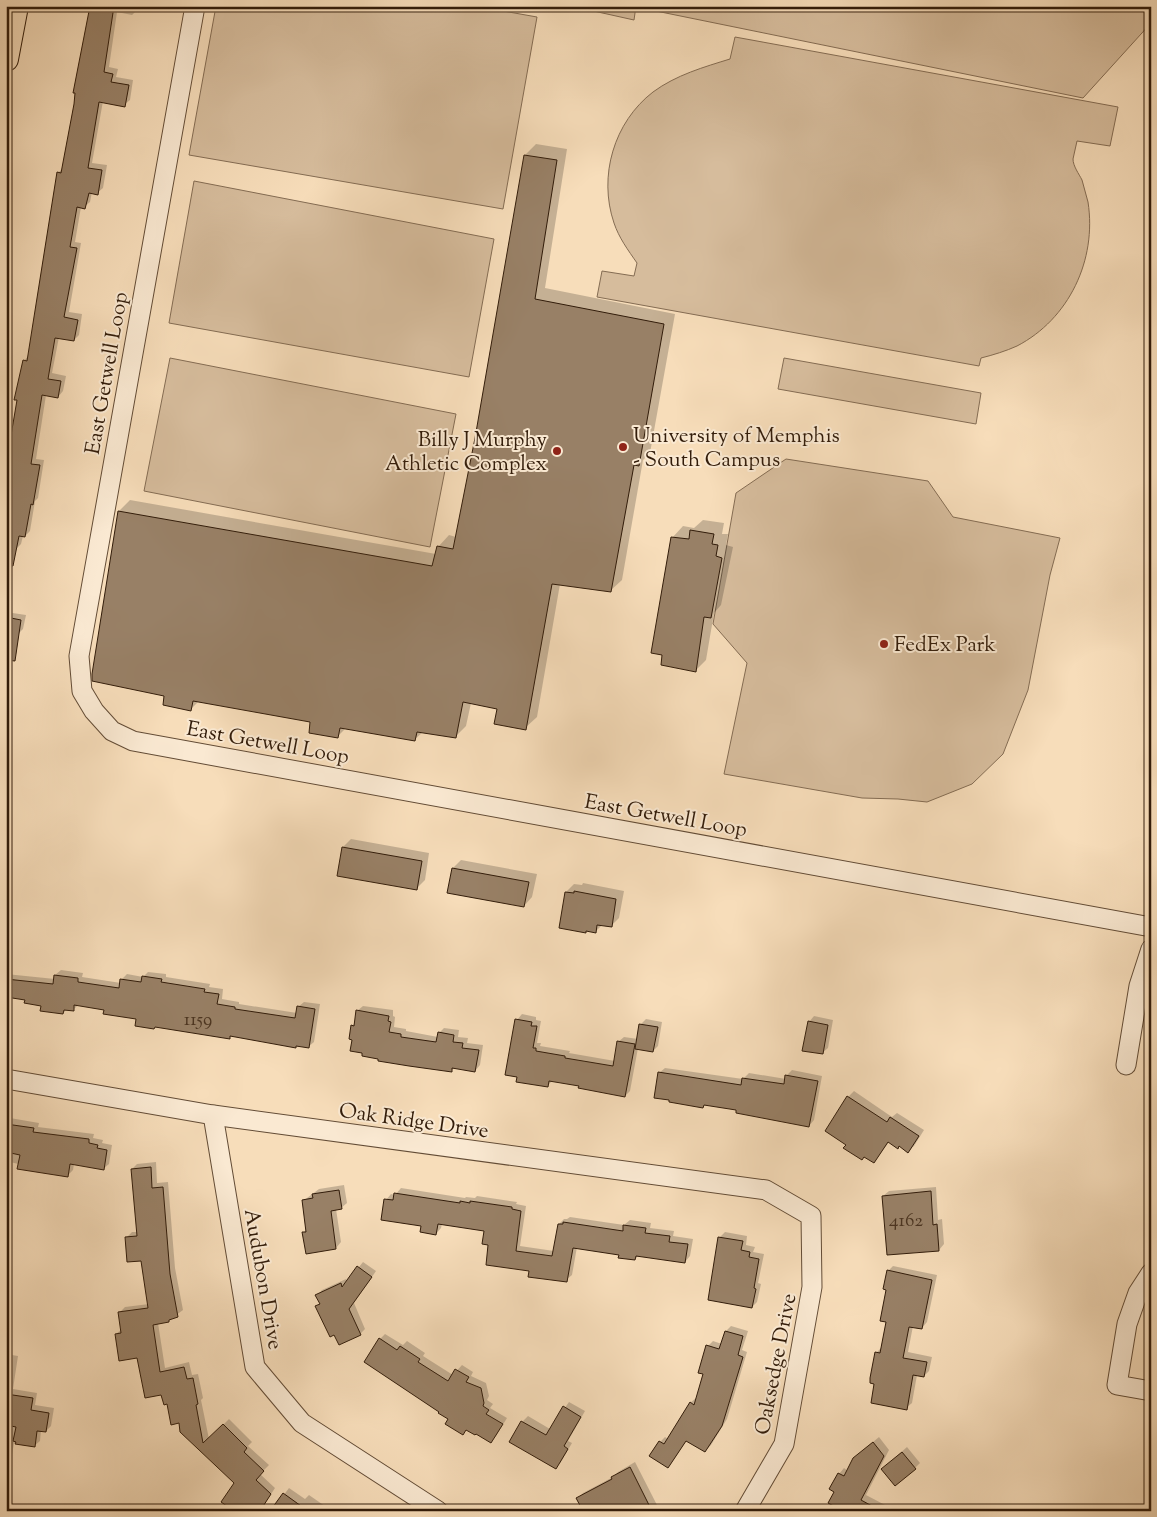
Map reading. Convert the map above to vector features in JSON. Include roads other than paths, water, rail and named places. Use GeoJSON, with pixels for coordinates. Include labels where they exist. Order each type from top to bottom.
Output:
{"type":"FeatureCollection","features":[{"type":"Feature","properties":{"kind":"main road"},"geometry":{"type":"LineString","coordinates":[[6,59],[16,6]]}},
{"type":"Feature","properties":{"kind":"street","name":"East Getwell Loop"},"geometry":{"type":"LineString","coordinates":[[196,6],[79,656],[82,691],[94,711],[112,730],[133,741],[1151,927]]}},
{"type":"Feature","properties":{"kind":"street"},"geometry":{"type":"LineString","coordinates":[[1126,1065],[1139,986],[1151,949]]}},
{"type":"Feature","properties":{"kind":"street","name":"Oak Ridge Drive"},"geometry":{"type":"LineString","coordinates":[[6,1079],[213,1115],[766,1190],[811,1216]]}},
{"type":"Feature","properties":{"kind":"street","name":"Audubon Drive"},"geometry":{"type":"LineString","coordinates":[[213,1115],[256,1367],[302,1423],[438,1511]]}},
{"type":"Feature","properties":{"kind":"street","name":"Oaksedge Drive"},"geometry":{"type":"LineString","coordinates":[[745,1511],[784,1444],[812,1287],[811,1216]]}},
{"type":"Feature","properties":{"kind":"street"},"geometry":{"type":"LineString","coordinates":[[1151,1273],[1138,1293],[1127,1324],[1117,1385],[1151,1391]]}},
{"type":"Feature","properties":{"kind":"place","name":"University of Memphis - South Campus"},"geometry":{"type":"Point","coordinates":[623,447]}},
{"type":"Feature","properties":{"kind":"place","name":"Billy J Murphy Athletic Complex"},"geometry":{"type":"Point","coordinates":[557,451]}},
{"type":"Feature","properties":{"kind":"place","name":"FedEx Park"},"geometry":{"type":"Point","coordinates":[884,644]}}]}
